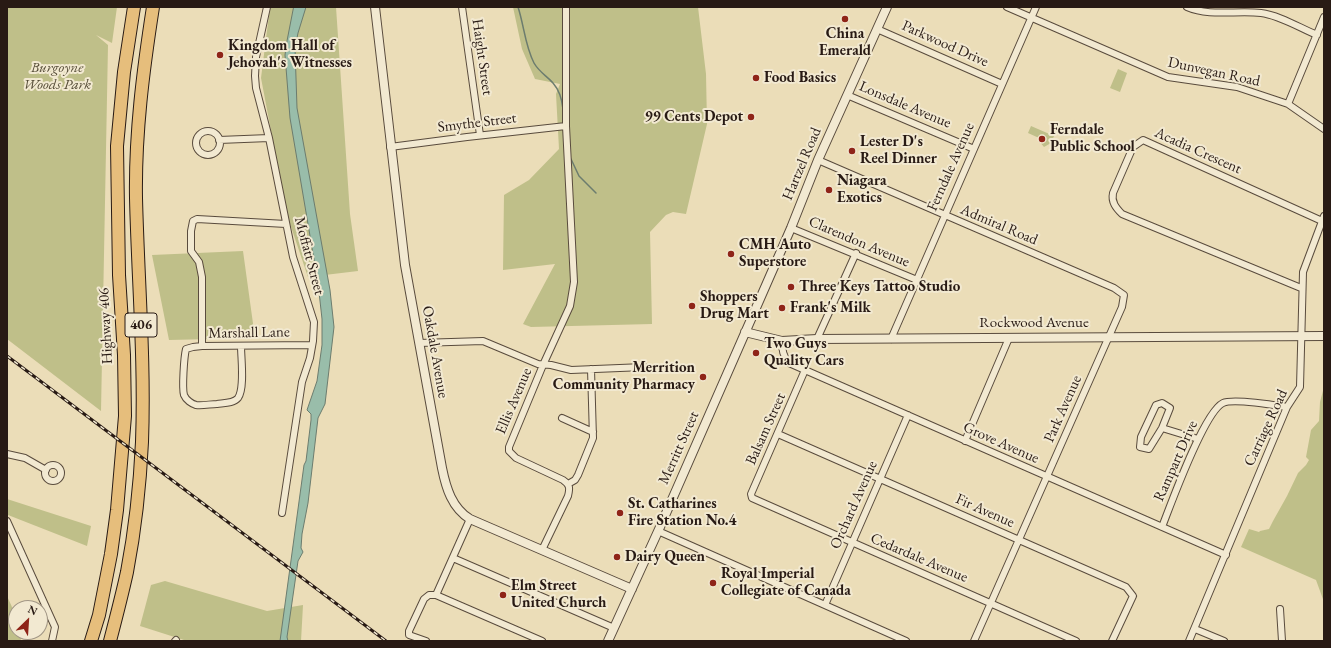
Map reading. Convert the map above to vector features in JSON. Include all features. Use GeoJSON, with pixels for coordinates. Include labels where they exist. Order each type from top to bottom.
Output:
{"type":"FeatureCollection","features":[{"type":"Feature","properties":{"kind":"highway","name":"Highway 406"},"geometry":{"type":"LineString","coordinates":[[91,641],[104,593],[115,525],[124,416],[124,355],[119,275],[117,146],[124,72],[134,7]]}},
{"type":"Feature","properties":{"kind":"highway","name":"406"},"geometry":{"type":"LineString","coordinates":[[110,641],[127,572],[136,510],[142,443],[143,388],[136,197],[138,118],[152,7]]}},
{"type":"Feature","properties":{"kind":"street","name":"Moffatt Street"},"geometry":{"type":"LineString","coordinates":[[267,7],[256,57],[256,88],[269,138],[293,257],[314,322],[310,358],[302,382],[282,513]]}},
{"type":"Feature","properties":{"kind":"street","name":"Oakdale Avenue"},"geometry":{"type":"LineString","coordinates":[[375,7],[390,148],[405,265],[447,490],[456,506],[465,516],[470,519],[632,589]]}},
{"type":"Feature","properties":{"kind":"street","name":"Haight Street"},"geometry":{"type":"LineString","coordinates":[[462,7],[480,136]]}},
{"type":"Feature","properties":{"kind":"street"},"geometry":{"type":"LineString","coordinates":[[543,365],[570,306],[574,282],[566,126],[566,7]]}},
{"type":"Feature","properties":{"kind":"street","name":"Hartzel Road"},"geometry":{"type":"LineString","coordinates":[[745,332],[791,228],[818,160],[887,7]]}},
{"type":"Feature","properties":{"kind":"street","name":"Dunvegan Road"},"geometry":{"type":"LineString","coordinates":[[1007,7],[1168,77],[1237,87],[1288,104],[1324,129]]}},
{"type":"Feature","properties":{"kind":"street","name":"Ferndale Avenue"},"geometry":{"type":"LineString","coordinates":[[891,339],[1036,7]]}},
{"type":"Feature","properties":{"kind":"street"},"geometry":{"type":"LineString","coordinates":[[1187,7],[1205,12],[1261,13],[1271,15],[1317,35]]}},
{"type":"Feature","properties":{"kind":"street"},"geometry":{"type":"LineString","coordinates":[[1288,104],[1324,17]]}},
{"type":"Feature","properties":{"kind":"street","name":"Parkwood Drive"},"geometry":{"type":"LineString","coordinates":[[877,29],[1002,84]]}},
{"type":"Feature","properties":{"kind":"street","name":"Lonsdale Avenue"},"geometry":{"type":"LineString","coordinates":[[847,95],[974,148]]}},
{"type":"Feature","properties":{"kind":"street","name":"Smythe Street"},"geometry":{"type":"LineString","coordinates":[[390,148],[566,126]]}},
{"type":"Feature","properties":{"kind":"street"},"geometry":{"type":"LineString","coordinates":[[219,140],[269,138]]}},
{"type":"Feature","properties":{"kind":"street","name":"Acadia Crescent"},"geometry":{"type":"LineString","coordinates":[[1302,288],[1122,214],[1114,206],[1112,197],[1113,193],[1133,147],[1143,140],[1323,218]]}},
{"type":"Feature","properties":{"kind":"street","name":"Admiral Road"},"geometry":{"type":"LineString","coordinates":[[818,160],[944,216],[1114,288],[1124,296]]}},
{"type":"Feature","properties":{"kind":"street","name":"Carriage Road"},"geometry":{"type":"LineString","coordinates":[[1189,641],[1287,407],[1300,387],[1303,272],[1323,218]]}},
{"type":"Feature","properties":{"kind":"street"},"geometry":{"type":"LineString","coordinates":[[202,346],[202,277],[199,262],[191,251],[191,231],[193,221],[196,219],[286,224]]}},
{"type":"Feature","properties":{"kind":"street","name":"Clarendon Avenue"},"geometry":{"type":"LineString","coordinates":[[791,228],[917,280]]}},
{"type":"Feature","properties":{"kind":"street"},"geometry":{"type":"LineString","coordinates":[[817,339],[856,254]]}},
{"type":"Feature","properties":{"kind":"street","name":"Park Avenue"},"geometry":{"type":"LineString","coordinates":[[974,641],[1122,307],[1124,296]]}},
{"type":"Feature","properties":{"kind":"street","name":"Rockwood Avenue"},"geometry":{"type":"LineString","coordinates":[[745,332],[782,341],[817,339],[1324,336]]}},
{"type":"Feature","properties":{"kind":"street","name":"Merritt Street"},"geometry":{"type":"LineString","coordinates":[[608,641],[745,332]]}},
{"type":"Feature","properties":{"kind":"street"},"geometry":{"type":"LineString","coordinates":[[965,441],[1009,338]]}},
{"type":"Feature","properties":{"kind":"street"},"geometry":{"type":"LineString","coordinates":[[419,343],[483,341],[538,364],[551,365],[571,370],[644,368]]}},
{"type":"Feature","properties":{"kind":"street","name":"Grove Avenue"},"geometry":{"type":"LineString","coordinates":[[782,341],[784,357],[789,363],[1226,555]]}},
{"type":"Feature","properties":{"kind":"street","name":"Marshall Lane"},"geometry":{"type":"LineString","coordinates":[[241,346],[242,380],[241,391],[238,398],[232,402],[196,405],[189,402],[184,396],[184,365],[186,349],[202,346],[312,345]]}},
{"type":"Feature","properties":{"kind":"street","name":"Ellis Avenue"},"geometry":{"type":"LineString","coordinates":[[543,365],[509,447],[509,452],[516,458],[563,480],[568,484]]}},
{"type":"Feature","properties":{"kind":"street"},"geometry":{"type":"LineString","coordinates":[[542,550],[568,496],[570,488],[568,484],[575,480],[578,475],[593,438],[591,369]]}},
{"type":"Feature","properties":{"kind":"street","name":"Balsam Street"},"geometry":{"type":"LineString","coordinates":[[752,498],[751,494],[806,370]]}},
{"type":"Feature","properties":{"kind":"street","name":"Rampart Drive"},"geometry":{"type":"LineString","coordinates":[[1162,526],[1198,438],[1213,412],[1221,404],[1227,402],[1255,402],[1287,407]]}},
{"type":"Feature","properties":{"kind":"street"},"geometry":{"type":"LineString","coordinates":[[1162,403],[1170,408],[1162,428],[1149,449],[1140,447],[1141,437],[1156,405],[1162,403]]}},
{"type":"Feature","properties":{"kind":"street","name":"Orchard Avenue"},"geometry":{"type":"LineString","coordinates":[[825,605],[908,416]]}},
{"type":"Feature","properties":{"kind":"street"},"geometry":{"type":"LineString","coordinates":[[562,418],[593,432]]}},
{"type":"Feature","properties":{"kind":"street"},"geometry":{"type":"LineString","coordinates":[[1162,428],[1198,438]]}},
{"type":"Feature","properties":{"kind":"street","name":"Fir Avenue"},"geometry":{"type":"LineString","coordinates":[[778,434],[1126,587],[1133,596],[1112,641]]}},
{"type":"Feature","properties":{"kind":"street"},"geometry":{"type":"LineString","coordinates":[[7,454],[24,458],[46,470]]}},
{"type":"Feature","properties":{"kind":"street","name":"Cedardale Avenue"},"geometry":{"type":"LineString","coordinates":[[752,498],[1076,641]]}},
{"type":"Feature","properties":{"kind":"street"},"geometry":{"type":"LineString","coordinates":[[436,595],[470,519]]}},
{"type":"Feature","properties":{"kind":"street"},"geometry":{"type":"LineString","coordinates":[[7,521],[55,627],[52,641]]}},
{"type":"Feature","properties":{"kind":"street"},"geometry":{"type":"LineString","coordinates":[[658,531],[906,641]]}},
{"type":"Feature","properties":{"kind":"street"},"geometry":{"type":"LineString","coordinates":[[453,558],[614,628]]}},
{"type":"Feature","properties":{"kind":"street"},"geometry":{"type":"LineString","coordinates":[[426,641],[409,635],[409,631],[424,599],[429,595],[436,595],[542,641]]}},
{"type":"Feature","properties":{"kind":"street"},"geometry":{"type":"LineString","coordinates":[[1280,609],[1282,641]]}},
{"type":"Feature","properties":{"kind":"street"},"geometry":{"type":"LineString","coordinates":[[1195,629],[1224,641]]}},
{"type":"Feature","properties":{"kind":"green space","name":"Burgoyne Woods Park"},"geometry":{"type":"Polygon","coordinates":[[[7,7],[117,7],[112,43],[96,35],[108,45],[101,411],[7,339],[7,7]]]}},
{"type":"Feature","properties":{"kind":"green space"},"geometry":{"type":"Polygon","coordinates":[[[270,7],[336,7],[350,214],[358,271],[308,277],[287,215],[261,78],[270,7]]]}},
{"type":"Feature","properties":{"kind":"green space"},"geometry":{"type":"Polygon","coordinates":[[[513,7],[698,7],[706,74],[707,124],[686,214],[673,212],[666,215],[650,232],[652,324],[531,327],[523,324],[555,264],[503,270],[504,195],[529,180],[559,149],[556,94],[560,84],[535,79],[522,49],[513,7]]]}},
{"type":"Feature","properties":{"kind":"green space"},"geometry":{"type":"Polygon","coordinates":[[[1118,69],[1127,73],[1120,92],[1110,88],[1118,69]]]}},
{"type":"Feature","properties":{"kind":"green space"},"geometry":{"type":"Polygon","coordinates":[[[1031,126],[1054,136],[1051,143],[1044,147],[1039,141],[1039,138],[1028,133],[1031,126]]]}},
{"type":"Feature","properties":{"kind":"green space"},"geometry":{"type":"Polygon","coordinates":[[[243,251],[255,338],[169,340],[152,255],[243,251]]]}},
{"type":"Feature","properties":{"kind":"green space"},"geometry":{"type":"Polygon","coordinates":[[[1324,387],[1324,602],[1316,580],[1241,547],[1249,529],[1259,532],[1269,529],[1298,473],[1309,460],[1306,457],[1311,430],[1319,421],[1320,402],[1324,387]]]}},
{"type":"Feature","properties":{"kind":"green space"},"geometry":{"type":"Polygon","coordinates":[[[7,499],[91,526],[87,546],[8,515],[7,499]]]}},
{"type":"Feature","properties":{"kind":"green space"},"geometry":{"type":"Polygon","coordinates":[[[165,581],[267,611],[303,605],[301,641],[187,641],[140,626],[151,585],[165,581]]]}},
{"type":"Feature","properties":{"kind":"green space"},"geometry":{"type":"Polygon","coordinates":[[[7,596],[9,600],[8,640],[20,640],[7,641],[7,596]]]}},
{"type":"Feature","properties":{"kind":"shaded area"},"geometry":{"type":"Polygon","coordinates":[[[294,7],[306,7],[295,48],[297,108],[330,290],[334,327],[325,404],[318,418],[308,503],[302,534],[301,548],[303,552],[298,561],[287,637],[288,641],[280,641],[311,420],[311,414],[307,410],[317,381],[322,345],[322,319],[318,283],[290,118],[285,55],[294,7]]]}},
{"type":"Feature","properties":{"kind":"waterway"},"geometry":{"type":"LineString","coordinates":[[518,7],[527,43],[534,63],[538,69],[551,80],[559,92],[563,109]]}},
{"type":"Feature","properties":{"kind":"waterway"},"geometry":{"type":"LineString","coordinates":[[571,159],[579,176],[596,193]]}},
{"type":"Feature","properties":{"kind":"railway"},"geometry":{"type":"LineString","coordinates":[[7,356],[386,641]]}},
{"type":"Feature","properties":{"kind":"place","name":"China Emerald"},"geometry":{"type":"Point","coordinates":[845,19]}},
{"type":"Feature","properties":{"kind":"place","name":"Kingdom Hall of Jehovah's Witnesses"},"geometry":{"type":"Point","coordinates":[220,55]}},
{"type":"Feature","properties":{"kind":"place","name":"Food Basics"},"geometry":{"type":"Point","coordinates":[756,78]}},
{"type":"Feature","properties":{"kind":"place","name":"99 Cents Depot"},"geometry":{"type":"Point","coordinates":[751,117]}},
{"type":"Feature","properties":{"kind":"place","name":"Ferndale Public School"},"geometry":{"type":"Point","coordinates":[1042,139]}},
{"type":"Feature","properties":{"kind":"place","name":"Lester D's Reel Dinner"},"geometry":{"type":"Point","coordinates":[852,151]}},
{"type":"Feature","properties":{"kind":"place","name":"Niagara Exotics"},"geometry":{"type":"Point","coordinates":[829,190]}},
{"type":"Feature","properties":{"kind":"place","name":"CMH Auto Superstore"},"geometry":{"type":"Point","coordinates":[731,254]}},
{"type":"Feature","properties":{"kind":"place","name":"Three Keys Tattoo Studio"},"geometry":{"type":"Point","coordinates":[791,287]}},
{"type":"Feature","properties":{"kind":"place","name":"Shoppers Drug Mart"},"geometry":{"type":"Point","coordinates":[692,306]}},
{"type":"Feature","properties":{"kind":"place","name":"Frank's Milk"},"geometry":{"type":"Point","coordinates":[782,308]}},
{"type":"Feature","properties":{"kind":"place","name":"Two Guys Quality Cars"},"geometry":{"type":"Point","coordinates":[756,353]}},
{"type":"Feature","properties":{"kind":"place","name":"Merrition Community Pharmacy"},"geometry":{"type":"Point","coordinates":[703,377]}},
{"type":"Feature","properties":{"kind":"place","name":"St. Catharines Fire Station No.4"},"geometry":{"type":"Point","coordinates":[620,513]}},
{"type":"Feature","properties":{"kind":"place","name":"Dairy Queen"},"geometry":{"type":"Point","coordinates":[617,557]}},
{"type":"Feature","properties":{"kind":"place","name":"Royal Imperial Collegiate of Canada"},"geometry":{"type":"Point","coordinates":[713,583]}},
{"type":"Feature","properties":{"kind":"place","name":"Elm Street United Church"},"geometry":{"type":"Point","coordinates":[503,595]}}]}
